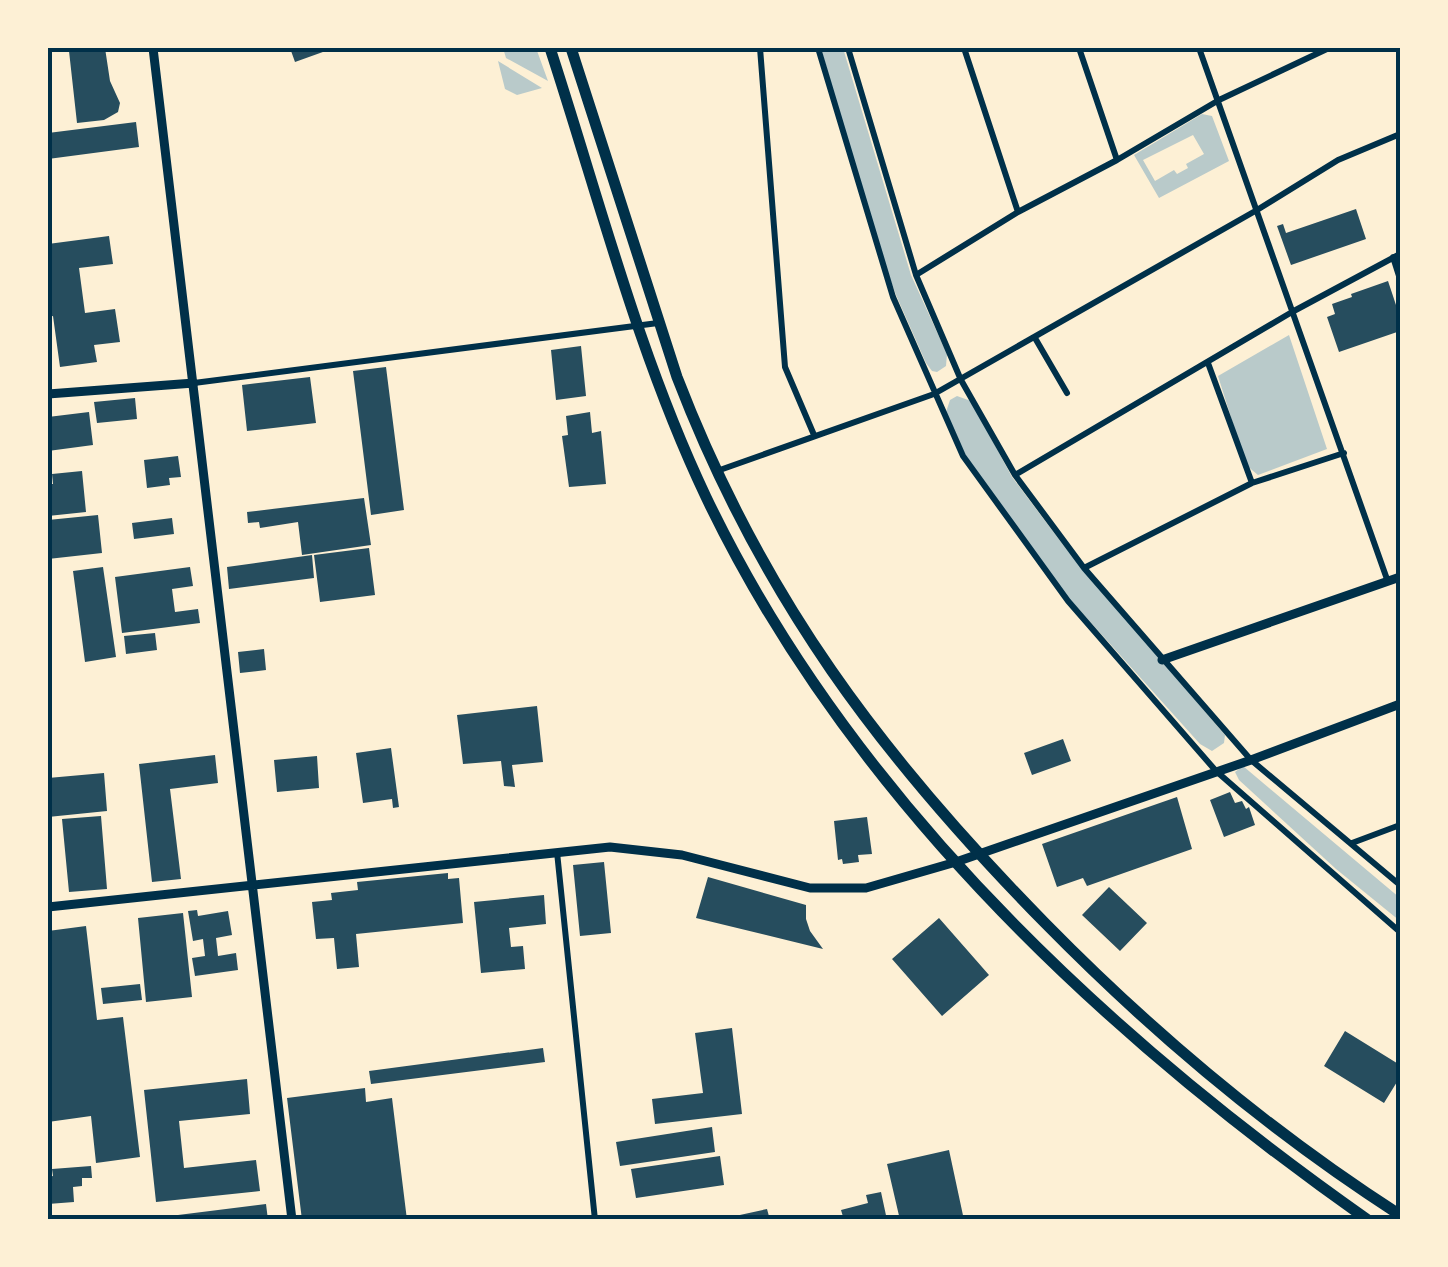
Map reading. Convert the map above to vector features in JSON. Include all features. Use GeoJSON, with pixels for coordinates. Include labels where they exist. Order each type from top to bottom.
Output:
{"type":"FeatureCollection","features":[{"type":"Feature","properties":{"kind":"highway"},"geometry":{"type":"LineString","coordinates":[[550,48],[662,396],[707,498],[782,636],[848,732],[956,862],[1130,1034],[1222,1113],[1368,1220]]}},
{"type":"Feature","properties":{"kind":"highway"},"geometry":{"type":"LineString","coordinates":[[571,48],[684,394],[716,471],[777,589],[830,674],[862,718],[978,854],[1088,967],[1192,1062],[1352,1184],[1400,1215]]}},
{"type":"Feature","properties":{"kind":"street"},"geometry":{"type":"LineString","coordinates":[[152,48],[292,1220]]}},
{"type":"Feature","properties":{"kind":"street"},"geometry":{"type":"LineString","coordinates":[[760,48],[785,367],[814,435]]}},
{"type":"Feature","properties":{"kind":"street"},"geometry":{"type":"LineString","coordinates":[[818,48],[893,297],[963,456],[1068,601],[1216,771],[1400,932]]}},
{"type":"Feature","properties":{"kind":"street"},"geometry":{"type":"LineString","coordinates":[[848,48],[916,275],[962,380],[1015,475],[1084,568],[1251,760],[1400,885]]}},
{"type":"Feature","properties":{"kind":"street"},"geometry":{"type":"LineString","coordinates":[[964,48],[1018,212]]}},
{"type":"Feature","properties":{"kind":"street"},"geometry":{"type":"LineString","coordinates":[[1079,48],[1116,160]]}},
{"type":"Feature","properties":{"kind":"street"},"geometry":{"type":"LineString","coordinates":[[1200,48],[1388,582]]}},
{"type":"Feature","properties":{"kind":"street"},"geometry":{"type":"LineString","coordinates":[[916,275],[1018,212],[1219,100],[1319,49],[1329,48]]}},
{"type":"Feature","properties":{"kind":"street"},"geometry":{"type":"LineString","coordinates":[[716,471],[934,394],[1258,210],[1338,160],[1400,134]]}},
{"type":"Feature","properties":{"kind":"street"},"geometry":{"type":"LineString","coordinates":[[1015,475],[1292,312],[1397,256],[1400,279]]}},
{"type":"Feature","properties":{"kind":"street"},"geometry":{"type":"LineString","coordinates":[[48,394],[194,382],[660,322]]}},
{"type":"Feature","properties":{"kind":"street"},"geometry":{"type":"LineString","coordinates":[[1035,338],[1067,393]]}},
{"type":"Feature","properties":{"kind":"street"},"geometry":{"type":"LineString","coordinates":[[1208,363],[1252,483]]}},
{"type":"Feature","properties":{"kind":"street"},"geometry":{"type":"LineString","coordinates":[[1084,568],[1252,483],[1344,453]]}},
{"type":"Feature","properties":{"kind":"street"},"geometry":{"type":"LineString","coordinates":[[1162,660],[1400,577]]}},
{"type":"Feature","properties":{"kind":"street"},"geometry":{"type":"LineString","coordinates":[[48,907],[610,846],[651,850],[810,888],[866,888],[956,862],[1400,704]]}},
{"type":"Feature","properties":{"kind":"street"},"geometry":{"type":"LineString","coordinates":[[1351,844],[1400,824]]}},
{"type":"Feature","properties":{"kind":"street"},"geometry":{"type":"LineString","coordinates":[[556,851],[595,1220]]}},
{"type":"Feature","properties":{"kind":"shaded area"},"geometry":{"type":"Polygon","coordinates":[[[503,48],[536,48],[548,81],[506,58],[503,48]]]}},
{"type":"Feature","properties":{"kind":"shaded area"},"geometry":{"type":"Polygon","coordinates":[[[821,48],[843,48],[911,275],[947,354],[946,366],[937,372],[926,363],[874,235],[821,48]]]}},
{"type":"Feature","properties":{"kind":"shaded area"},"geometry":{"type":"Polygon","coordinates":[[[498,61],[542,88],[517,95],[505,89],[498,61]]]}},
{"type":"Feature","properties":{"kind":"shaded area"},"geometry":{"type":"Polygon","coordinates":[[[1202,114],[1212,116],[1229,161],[1159,198],[1134,155],[1202,114]],[[1193,135],[1143,160],[1155,181],[1174,170],[1177,174],[1188,168],[1186,164],[1204,154],[1193,135]]]}},
{"type":"Feature","properties":{"kind":"shaded area"},"geometry":{"type":"Polygon","coordinates":[[[1289,335],[1327,449],[1258,475],[1246,465],[1218,376],[1289,335]]]}},
{"type":"Feature","properties":{"kind":"shaded area"},"geometry":{"type":"Polygon","coordinates":[[[957,396],[971,401],[1012,477],[1067,550],[1225,735],[1224,743],[1212,751],[1200,744],[1067,596],[966,456],[946,412],[950,400],[957,396]]]}},
{"type":"Feature","properties":{"kind":"shaded area"},"geometry":{"type":"Polygon","coordinates":[[[1243,766],[1400,898],[1400,921],[1336,869],[1239,780],[1235,772],[1243,766]]]}},
{"type":"Feature","properties":{"kind":"building"},"geometry":{"type":"Polygon","coordinates":[[[105,48],[110,81],[120,103],[118,112],[104,120],[77,123],[69,51],[105,48]]]}},
{"type":"Feature","properties":{"kind":"building"},"geometry":{"type":"Polygon","coordinates":[[[290,48],[334,48],[295,62],[290,48]]]}},
{"type":"Feature","properties":{"kind":"building"},"geometry":{"type":"Polygon","coordinates":[[[136,122],[139,147],[48,159],[48,133],[136,122]]]}},
{"type":"Feature","properties":{"kind":"building"},"geometry":{"type":"Polygon","coordinates":[[[1356,209],[1366,239],[1291,265],[1277,226],[1283,224],[1286,233],[1356,209]]]}},
{"type":"Feature","properties":{"kind":"building"},"geometry":{"type":"Polygon","coordinates":[[[109,236],[113,264],[79,268],[85,313],[115,309],[120,342],[94,345],[97,362],[60,367],[53,316],[48,317],[48,244],[109,236]]]}},
{"type":"Feature","properties":{"kind":"building"},"geometry":{"type":"Polygon","coordinates":[[[1388,281],[1400,317],[1400,331],[1339,352],[1327,317],[1335,314],[1332,304],[1388,281]]]}},
{"type":"Feature","properties":{"kind":"building"},"geometry":{"type":"Polygon","coordinates":[[[581,346],[586,396],[556,400],[551,350],[581,346]]]}},
{"type":"Feature","properties":{"kind":"building"},"geometry":{"type":"Polygon","coordinates":[[[386,367],[404,510],[371,515],[353,371],[386,367]]]}},
{"type":"Feature","properties":{"kind":"building"},"geometry":{"type":"Polygon","coordinates":[[[310,377],[316,423],[247,431],[242,385],[310,377]]]}},
{"type":"Feature","properties":{"kind":"building"},"geometry":{"type":"Polygon","coordinates":[[[135,398],[137,419],[97,423],[94,402],[135,398]]]}},
{"type":"Feature","properties":{"kind":"building"},"geometry":{"type":"Polygon","coordinates":[[[89,412],[93,445],[48,451],[48,417],[89,412]]]}},
{"type":"Feature","properties":{"kind":"building"},"geometry":{"type":"Polygon","coordinates":[[[590,412],[592,433],[601,431],[606,484],[569,487],[562,436],[568,435],[566,416],[590,412]]]}},
{"type":"Feature","properties":{"kind":"building"},"geometry":{"type":"Polygon","coordinates":[[[178,456],[181,477],[169,478],[170,485],[147,488],[144,460],[178,456]]]}},
{"type":"Feature","properties":{"kind":"building"},"geometry":{"type":"Polygon","coordinates":[[[82,471],[86,512],[48,516],[48,484],[53,484],[52,474],[82,471]]]}},
{"type":"Feature","properties":{"kind":"building"},"geometry":{"type":"Polygon","coordinates":[[[364,498],[371,545],[302,555],[298,522],[260,528],[259,522],[248,523],[247,512],[364,498]]]}},
{"type":"Feature","properties":{"kind":"building"},"geometry":{"type":"Polygon","coordinates":[[[98,515],[102,553],[48,559],[48,520],[98,515]]]}},
{"type":"Feature","properties":{"kind":"building"},"geometry":{"type":"Polygon","coordinates":[[[172,518],[174,534],[134,539],[132,523],[172,518]]]}},
{"type":"Feature","properties":{"kind":"building"},"geometry":{"type":"Polygon","coordinates":[[[369,548],[375,595],[320,602],[314,555],[369,548]]]}},
{"type":"Feature","properties":{"kind":"building"},"geometry":{"type":"Polygon","coordinates":[[[312,555],[314,578],[229,589],[227,567],[312,555]]]}},
{"type":"Feature","properties":{"kind":"building"},"geometry":{"type":"Polygon","coordinates":[[[103,567],[116,657],[85,662],[73,571],[103,567]]]}},
{"type":"Feature","properties":{"kind":"building"},"geometry":{"type":"Polygon","coordinates":[[[190,567],[193,586],[172,589],[175,612],[198,609],[200,623],[122,633],[115,577],[190,567]]]}},
{"type":"Feature","properties":{"kind":"building"},"geometry":{"type":"Polygon","coordinates":[[[155,633],[157,650],[126,654],[124,636],[155,633]]]}},
{"type":"Feature","properties":{"kind":"building"},"geometry":{"type":"Polygon","coordinates":[[[264,649],[266,670],[240,673],[238,652],[264,649]]]}},
{"type":"Feature","properties":{"kind":"building"},"geometry":{"type":"Polygon","coordinates":[[[537,706],[543,762],[512,765],[515,787],[504,786],[501,761],[463,764],[457,715],[537,706]]]}},
{"type":"Feature","properties":{"kind":"building"},"geometry":{"type":"Polygon","coordinates":[[[1063,739],[1071,761],[1032,775],[1024,753],[1063,739]]]}},
{"type":"Feature","properties":{"kind":"building"},"geometry":{"type":"Polygon","coordinates":[[[391,748],[399,807],[393,808],[392,799],[363,803],[356,753],[391,748]]]}},
{"type":"Feature","properties":{"kind":"building"},"geometry":{"type":"Polygon","coordinates":[[[215,755],[218,783],[170,789],[181,879],[152,882],[139,764],[215,755]]]}},
{"type":"Feature","properties":{"kind":"building"},"geometry":{"type":"Polygon","coordinates":[[[317,756],[319,788],[277,792],[274,760],[317,756]]]}},
{"type":"Feature","properties":{"kind":"building"},"geometry":{"type":"Polygon","coordinates":[[[104,773],[107,811],[48,817],[48,778],[104,773]]]}},
{"type":"Feature","properties":{"kind":"building"},"geometry":{"type":"Polygon","coordinates":[[[1230,792],[1235,803],[1242,801],[1246,809],[1249,807],[1255,825],[1224,837],[1210,800],[1230,792]]]}},
{"type":"Feature","properties":{"kind":"building"},"geometry":{"type":"Polygon","coordinates":[[[1177,797],[1192,849],[1087,886],[1083,878],[1057,887],[1042,844],[1177,797]]]}},
{"type":"Feature","properties":{"kind":"building"},"geometry":{"type":"Polygon","coordinates":[[[101,816],[107,889],[69,892],[62,819],[101,816]]]}},
{"type":"Feature","properties":{"kind":"building"},"geometry":{"type":"Polygon","coordinates":[[[867,817],[872,854],[858,855],[859,862],[843,864],[842,859],[838,860],[834,821],[867,817]]]}},
{"type":"Feature","properties":{"kind":"building"},"geometry":{"type":"Polygon","coordinates":[[[604,862],[611,933],[580,936],[573,865],[604,862]]]}},
{"type":"Feature","properties":{"kind":"building"},"geometry":{"type":"Polygon","coordinates":[[[448,873],[448,879],[459,878],[463,923],[356,934],[359,967],[337,969],[334,938],[316,939],[312,902],[332,900],[331,893],[358,890],[357,882],[448,873]]]}},
{"type":"Feature","properties":{"kind":"building"},"geometry":{"type":"Polygon","coordinates":[[[708,877],[806,905],[810,931],[823,949],[696,918],[708,877]]]}},
{"type":"Feature","properties":{"kind":"building"},"geometry":{"type":"Polygon","coordinates":[[[1109,887],[1147,923],[1120,951],[1082,915],[1109,887]]]}},
{"type":"Feature","properties":{"kind":"building"},"geometry":{"type":"Polygon","coordinates":[[[544,895],[546,924],[509,928],[511,947],[523,946],[525,969],[481,973],[474,902],[544,895]]]}},
{"type":"Feature","properties":{"kind":"building"},"geometry":{"type":"Polygon","coordinates":[[[197,910],[198,916],[228,911],[232,935],[216,938],[218,956],[236,953],[238,970],[195,976],[192,958],[205,956],[203,939],[193,941],[188,911],[197,910]]]}},
{"type":"Feature","properties":{"kind":"building"},"geometry":{"type":"Polygon","coordinates":[[[183,913],[192,997],[146,1002],[138,918],[183,913]]]}},
{"type":"Feature","properties":{"kind":"building"},"geometry":{"type":"Polygon","coordinates":[[[939,918],[989,975],[942,1016],[892,959],[939,918]]]}},
{"type":"Feature","properties":{"kind":"building"},"geometry":{"type":"Polygon","coordinates":[[[86,926],[97,1020],[123,1017],[140,1157],[96,1163],[91,1116],[48,1122],[48,931],[86,926]]]}},
{"type":"Feature","properties":{"kind":"building"},"geometry":{"type":"Polygon","coordinates":[[[140,984],[142,1000],[103,1004],[101,988],[140,984]]]}},
{"type":"Feature","properties":{"kind":"building"},"geometry":{"type":"Polygon","coordinates":[[[732,1028],[742,1114],[655,1124],[652,1099],[703,1093],[695,1033],[732,1028]]]}},
{"type":"Feature","properties":{"kind":"building"},"geometry":{"type":"Polygon","coordinates":[[[1345,1031],[1400,1065],[1400,1077],[1384,1103],[1324,1066],[1345,1031]]]}},
{"type":"Feature","properties":{"kind":"building"},"geometry":{"type":"Polygon","coordinates":[[[543,1048],[545,1062],[371,1084],[369,1071],[543,1048]]]}},
{"type":"Feature","properties":{"kind":"building"},"geometry":{"type":"Polygon","coordinates":[[[247,1079],[250,1114],[179,1121],[184,1168],[256,1160],[260,1191],[156,1202],[144,1090],[247,1079]]]}},
{"type":"Feature","properties":{"kind":"building"},"geometry":{"type":"Polygon","coordinates":[[[365,1088],[366,1102],[392,1098],[407,1220],[302,1220],[287,1098],[365,1088]]]}},
{"type":"Feature","properties":{"kind":"building"},"geometry":{"type":"Polygon","coordinates":[[[712,1127],[715,1152],[620,1166],[616,1142],[712,1127]]]}},
{"type":"Feature","properties":{"kind":"building"},"geometry":{"type":"Polygon","coordinates":[[[949,1150],[964,1220],[900,1220],[887,1164],[949,1150]]]}},
{"type":"Feature","properties":{"kind":"building"},"geometry":{"type":"Polygon","coordinates":[[[720,1156],[724,1185],[636,1198],[631,1169],[720,1156]]]}},
{"type":"Feature","properties":{"kind":"building"},"geometry":{"type":"Polygon","coordinates":[[[91,1166],[92,1178],[82,1178],[82,1186],[73,1187],[74,1202],[48,1204],[48,1177],[53,1176],[52,1169],[91,1166]]]}},
{"type":"Feature","properties":{"kind":"building"},"geometry":{"type":"Polygon","coordinates":[[[881,1192],[887,1220],[844,1220],[841,1210],[868,1203],[866,1195],[881,1192]]]}},
{"type":"Feature","properties":{"kind":"building"},"geometry":{"type":"Polygon","coordinates":[[[266,1204],[268,1220],[162,1220],[162,1217],[266,1204]]]}},
{"type":"Feature","properties":{"kind":"building"},"geometry":{"type":"Polygon","coordinates":[[[767,1209],[770,1220],[726,1220],[726,1218],[767,1209]]]}}]}
